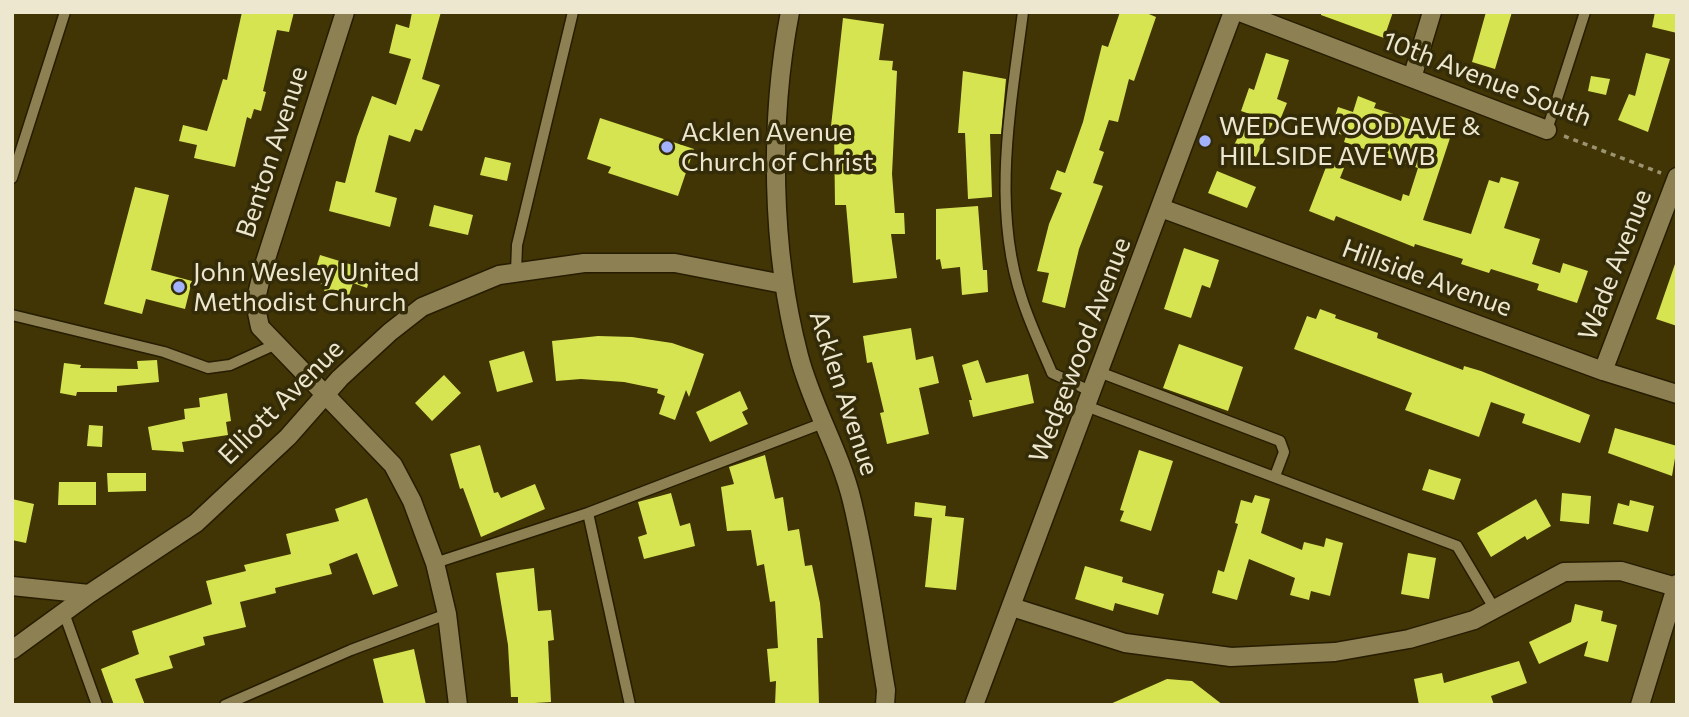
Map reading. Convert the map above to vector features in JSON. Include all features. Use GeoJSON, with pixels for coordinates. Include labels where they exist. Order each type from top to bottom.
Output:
{"type":"FeatureCollection","features":[{"type":"Feature","properties":{"kind":"street","name":"Benton Avenue"},"geometry":{"type":"LineString","coordinates":[[345,12],[264,265],[255,303],[260,327],[274,345],[326,392],[393,465],[412,501],[435,563],[447,614],[458,705]]}},
{"type":"Feature","properties":{"kind":"street","name":"Acklen Avenue"},"geometry":{"type":"LineString","coordinates":[[790,12],[778,121],[778,213],[783,284],[799,358],[851,499],[887,700]]}},
{"type":"Feature","properties":{"kind":"street","name":"Wedgewood Avenue"},"geometry":{"type":"LineString","coordinates":[[974,705],[1233,12]]}},
{"type":"Feature","properties":{"kind":"street","name":"10th Avenue South"},"geometry":{"type":"LineString","coordinates":[[1240,12],[1547,130]]}},
{"type":"Feature","properties":{"kind":"street"},"geometry":{"type":"LineString","coordinates":[[1412,78],[1432,12]]}},
{"type":"Feature","properties":{"kind":"street","name":"Wade Avenue"},"geometry":{"type":"LineString","coordinates":[[1603,371],[1676,178]]}},
{"type":"Feature","properties":{"kind":"street","name":"Hillside Avenue"},"geometry":{"type":"LineString","coordinates":[[1161,208],[1603,371],[1677,394]]}},
{"type":"Feature","properties":{"kind":"street","name":"Elliott Avenue"},"geometry":{"type":"LineString","coordinates":[[12,650],[89,594],[196,523],[288,437],[326,392],[390,332],[422,307],[499,275],[584,262],[675,263],[783,284]]}},
{"type":"Feature","properties":{"kind":"street"},"geometry":{"type":"LineString","coordinates":[[1012,607],[1125,643],[1231,657],[1335,652],[1409,639],[1474,620],[1564,572],[1621,571],[1676,585],[1640,705]]}},
{"type":"Feature","properties":{"kind":"street"},"geometry":{"type":"LineString","coordinates":[[12,586],[89,594]]}},
{"type":"Feature","properties":{"kind":"lane"},"geometry":{"type":"LineString","coordinates":[[12,178],[65,12]]}},
{"type":"Feature","properties":{"kind":"lane"},"geometry":{"type":"LineString","coordinates":[[516,272],[517,245],[573,12]]}},
{"type":"Feature","properties":{"kind":"lane"},"geometry":{"type":"LineString","coordinates":[[1023,12],[1005,163],[1009,236],[1021,297],[1052,373],[1089,399],[1275,476],[1457,546],[1494,608]]}},
{"type":"Feature","properties":{"kind":"lane"},"geometry":{"type":"LineString","coordinates":[[1547,130],[1585,12]]}},
{"type":"Feature","properties":{"kind":"lane"},"geometry":{"type":"LineString","coordinates":[[12,315],[164,352],[208,368],[230,365],[274,345]]}},
{"type":"Feature","properties":{"kind":"lane"},"geometry":{"type":"LineString","coordinates":[[1099,372],[1280,441],[1284,452],[1275,476]]}},
{"type":"Feature","properties":{"kind":"lane"},"geometry":{"type":"LineString","coordinates":[[435,563],[588,513],[823,423]]}},
{"type":"Feature","properties":{"kind":"lane"},"geometry":{"type":"LineString","coordinates":[[588,513],[630,705]]}},
{"type":"Feature","properties":{"kind":"lane"},"geometry":{"type":"LineString","coordinates":[[64,613],[97,705]]}},
{"type":"Feature","properties":{"kind":"lane"},"geometry":{"type":"LineString","coordinates":[[225,705],[351,650],[447,614]]}},
{"type":"Feature","properties":{"kind":"path","name":"10th Avenue South"},"geometry":{"type":"LineString","coordinates":[[1547,130],[1676,178]]}},
{"type":"Feature","properties":{"kind":"building"},"geometry":{"type":"Polygon","coordinates":[[[242,12],[294,12],[289,32],[277,30],[261,111],[254,109],[251,119],[247,117],[235,167],[194,158],[197,145],[179,141],[183,125],[207,131],[223,79],[227,80],[242,12]]]}},
{"type":"Feature","properties":{"kind":"building"},"geometry":{"type":"Polygon","coordinates":[[[412,12],[441,12],[422,79],[440,85],[422,131],[415,129],[410,142],[389,135],[375,192],[397,198],[390,227],[329,211],[336,181],[345,183],[357,137],[372,96],[396,105],[411,59],[389,53],[396,24],[409,28],[412,12]]]}},
{"type":"Feature","properties":{"kind":"building"},"geometry":{"type":"Polygon","coordinates":[[[1120,12],[1144,12],[1156,17],[1134,81],[1129,79],[1118,122],[1109,120],[1099,150],[1104,152],[1093,183],[1103,186],[1079,249],[1065,308],[1042,302],[1049,273],[1037,271],[1049,224],[1062,193],[1050,189],[1057,170],[1065,173],[1083,122],[1102,45],[1108,47],[1120,12]]]}},
{"type":"Feature","properties":{"kind":"building"},"geometry":{"type":"Polygon","coordinates":[[[1321,12],[1393,12],[1384,38],[1321,15],[1321,12]]]}},
{"type":"Feature","properties":{"kind":"building"},"geometry":{"type":"Polygon","coordinates":[[[1486,12],[1512,12],[1495,69],[1472,62],[1486,12]]]}},
{"type":"Feature","properties":{"kind":"building"},"geometry":{"type":"Polygon","coordinates":[[[1655,12],[1677,12],[1677,33],[1652,27],[1655,12]]]}},
{"type":"Feature","properties":{"kind":"building"},"geometry":{"type":"Polygon","coordinates":[[[843,18],[884,24],[879,60],[893,61],[892,70],[897,71],[892,174],[895,213],[904,213],[905,234],[891,234],[897,278],[853,283],[846,205],[835,205],[834,127],[831,126],[843,18]]]}},
{"type":"Feature","properties":{"kind":"building"},"geometry":{"type":"Polygon","coordinates":[[[1266,53],[1289,60],[1277,99],[1287,103],[1278,125],[1273,123],[1256,157],[1234,145],[1250,114],[1241,111],[1249,88],[1254,90],[1266,53]]]}},
{"type":"Feature","properties":{"kind":"building"},"geometry":{"type":"Polygon","coordinates":[[[1646,53],[1670,59],[1648,132],[1618,120],[1629,94],[1635,96],[1646,53]]]}},
{"type":"Feature","properties":{"kind":"building"},"geometry":{"type":"Polygon","coordinates":[[[963,71],[1006,79],[1001,134],[990,134],[992,197],[968,199],[965,133],[958,133],[963,71]]]}},
{"type":"Feature","properties":{"kind":"building"},"geometry":{"type":"Polygon","coordinates":[[[1591,76],[1610,79],[1606,95],[1588,91],[1591,76]]]}},
{"type":"Feature","properties":{"kind":"building"},"geometry":{"type":"Polygon","coordinates":[[[1358,96],[1376,103],[1374,108],[1452,132],[1423,220],[1471,234],[1489,180],[1499,183],[1501,177],[1519,182],[1504,228],[1540,239],[1532,264],[1560,273],[1563,263],[1588,271],[1577,303],[1537,290],[1539,284],[1491,269],[1489,273],[1461,264],[1463,259],[1415,244],[1414,247],[1336,216],[1334,221],[1309,211],[1328,162],[1344,168],[1340,178],[1401,201],[1403,194],[1409,196],[1418,168],[1344,142],[1346,136],[1330,131],[1338,107],[1353,112],[1358,96]]]}},
{"type":"Feature","properties":{"kind":"building"},"geometry":{"type":"Polygon","coordinates":[[[600,118],[694,149],[678,196],[608,173],[611,167],[587,159],[600,118]]]}},
{"type":"Feature","properties":{"kind":"building"},"geometry":{"type":"Polygon","coordinates":[[[485,157],[511,163],[507,181],[480,175],[485,157]]]}},
{"type":"Feature","properties":{"kind":"building"},"geometry":{"type":"Polygon","coordinates":[[[1217,171],[1256,187],[1247,208],[1208,193],[1217,171]]]}},
{"type":"Feature","properties":{"kind":"building"},"geometry":{"type":"Polygon","coordinates":[[[135,187],[169,195],[151,270],[192,281],[185,309],[146,299],[142,314],[104,304],[135,187]]]}},
{"type":"Feature","properties":{"kind":"building"},"geometry":{"type":"Polygon","coordinates":[[[434,205],[473,215],[468,235],[429,226],[434,205]]]}},
{"type":"Feature","properties":{"kind":"building"},"geometry":{"type":"Polygon","coordinates":[[[978,206],[983,270],[987,270],[988,292],[962,295],[960,267],[942,269],[940,259],[936,260],[936,209],[978,206]]]}},
{"type":"Feature","properties":{"kind":"building"},"geometry":{"type":"Polygon","coordinates":[[[1184,248],[1219,260],[1210,288],[1202,285],[1191,318],[1164,309],[1184,248]]]}},
{"type":"Feature","properties":{"kind":"building"},"geometry":{"type":"Polygon","coordinates":[[[320,255],[372,271],[367,288],[353,283],[348,298],[324,291],[326,286],[312,281],[320,255]]]}},
{"type":"Feature","properties":{"kind":"building"},"geometry":{"type":"Polygon","coordinates":[[[1675,264],[1677,265],[1677,326],[1656,319],[1675,264]]]}},
{"type":"Feature","properties":{"kind":"building"},"geometry":{"type":"Polygon","coordinates":[[[1320,309],[1336,315],[1335,318],[1378,333],[1377,338],[1463,370],[1464,366],[1481,371],[1590,415],[1580,443],[1522,423],[1525,414],[1491,402],[1479,437],[1405,410],[1412,393],[1294,349],[1307,316],[1316,319],[1320,309]]]}},
{"type":"Feature","properties":{"kind":"building"},"geometry":{"type":"Polygon","coordinates":[[[911,328],[916,360],[933,356],[939,383],[919,388],[929,434],[887,444],[880,413],[884,412],[872,362],[867,363],[863,336],[911,328]]]}},
{"type":"Feature","properties":{"kind":"building"},"geometry":{"type":"Polygon","coordinates":[[[598,336],[632,337],[672,343],[704,354],[689,397],[686,390],[675,420],[659,414],[665,396],[657,393],[658,389],[624,382],[581,379],[556,381],[552,341],[598,336]]]}},
{"type":"Feature","properties":{"kind":"building"},"geometry":{"type":"Polygon","coordinates":[[[1179,344],[1243,367],[1228,411],[1163,388],[1179,344]]]}},
{"type":"Feature","properties":{"kind":"building"},"geometry":{"type":"Polygon","coordinates":[[[524,351],[533,382],[497,392],[489,361],[524,351]]]}},
{"type":"Feature","properties":{"kind":"building"},"geometry":{"type":"Polygon","coordinates":[[[157,360],[159,382],[117,386],[117,392],[77,392],[76,396],[60,393],[64,363],[81,365],[80,368],[138,369],[137,361],[157,360]]]}},
{"type":"Feature","properties":{"kind":"building"},"geometry":{"type":"Polygon","coordinates":[[[978,360],[986,383],[1028,374],[1034,403],[973,417],[969,400],[972,400],[962,365],[978,360]]]}},
{"type":"Feature","properties":{"kind":"building"},"geometry":{"type":"Polygon","coordinates":[[[444,375],[461,393],[432,421],[415,403],[444,375]]]}},
{"type":"Feature","properties":{"kind":"building"},"geometry":{"type":"Polygon","coordinates":[[[740,391],[748,409],[742,412],[748,424],[710,442],[696,412],[740,391]]]}},
{"type":"Feature","properties":{"kind":"building"},"geometry":{"type":"Polygon","coordinates":[[[227,393],[231,421],[226,422],[228,435],[182,442],[184,452],[152,450],[148,427],[185,419],[184,409],[200,407],[199,398],[227,393]]]}},
{"type":"Feature","properties":{"kind":"building"},"geometry":{"type":"Polygon","coordinates":[[[89,425],[103,426],[102,447],[87,446],[89,425]]]}},
{"type":"Feature","properties":{"kind":"building"},"geometry":{"type":"Polygon","coordinates":[[[1615,428],[1677,446],[1672,476],[1608,453],[1615,428]]]}},
{"type":"Feature","properties":{"kind":"building"},"geometry":{"type":"Polygon","coordinates":[[[480,445],[494,493],[498,492],[501,498],[535,484],[545,509],[481,537],[463,488],[460,489],[450,454],[480,445]]]}},
{"type":"Feature","properties":{"kind":"building"},"geometry":{"type":"Polygon","coordinates":[[[1139,450],[1173,461],[1151,531],[1120,521],[1124,511],[1120,510],[1139,450]]]}},
{"type":"Feature","properties":{"kind":"building"},"geometry":{"type":"Polygon","coordinates":[[[765,455],[775,499],[783,497],[788,531],[799,529],[805,566],[812,565],[820,603],[823,638],[817,638],[819,705],[775,705],[776,681],[770,682],[767,649],[778,648],[775,601],[770,602],[764,564],[757,566],[751,530],[727,531],[721,487],[734,484],[729,467],[765,455]]]}},
{"type":"Feature","properties":{"kind":"building"},"geometry":{"type":"Polygon","coordinates":[[[1429,469],[1461,479],[1454,500],[1422,490],[1429,469]]]}},
{"type":"Feature","properties":{"kind":"building"},"geometry":{"type":"Polygon","coordinates":[[[107,473],[146,473],[146,491],[108,492],[107,473]]]}},
{"type":"Feature","properties":{"kind":"building"},"geometry":{"type":"Polygon","coordinates":[[[59,482],[96,482],[96,505],[58,505],[59,482]]]}},
{"type":"Feature","properties":{"kind":"building"},"geometry":{"type":"Polygon","coordinates":[[[671,493],[680,526],[690,523],[695,546],[644,559],[638,537],[647,534],[638,502],[671,493]]]}},
{"type":"Feature","properties":{"kind":"building"},"geometry":{"type":"Polygon","coordinates":[[[1562,493],[1591,496],[1589,524],[1560,521],[1562,493]]]}},
{"type":"Feature","properties":{"kind":"building"},"geometry":{"type":"Polygon","coordinates":[[[1255,495],[1270,499],[1261,533],[1302,550],[1304,542],[1324,547],[1326,538],[1343,543],[1330,596],[1311,591],[1309,600],[1290,595],[1295,578],[1249,559],[1237,600],[1212,593],[1218,570],[1224,572],[1238,524],[1235,523],[1241,500],[1252,503],[1255,495]]]}},
{"type":"Feature","properties":{"kind":"building"},"geometry":{"type":"Polygon","coordinates":[[[367,498],[398,586],[373,595],[357,553],[329,564],[332,574],[275,588],[276,593],[240,602],[246,627],[203,637],[205,645],[169,656],[173,668],[135,679],[145,705],[114,705],[101,669],[139,654],[132,631],[212,604],[206,581],[246,571],[244,565],[291,554],[286,534],[339,521],[335,509],[367,498]]]}},
{"type":"Feature","properties":{"kind":"building"},"geometry":{"type":"Polygon","coordinates":[[[12,499],[34,504],[26,543],[12,540],[12,499]]]}},
{"type":"Feature","properties":{"kind":"building"},"geometry":{"type":"Polygon","coordinates":[[[1536,499],[1551,526],[1527,540],[1525,536],[1491,557],[1477,533],[1536,499]]]}},
{"type":"Feature","properties":{"kind":"building"},"geometry":{"type":"Polygon","coordinates":[[[1630,500],[1654,506],[1648,532],[1613,524],[1618,503],[1629,506],[1630,500]]]}},
{"type":"Feature","properties":{"kind":"building"},"geometry":{"type":"Polygon","coordinates":[[[915,502],[946,506],[945,516],[964,518],[956,590],[925,587],[932,518],[914,516],[915,502]]]}},
{"type":"Feature","properties":{"kind":"building"},"geometry":{"type":"Polygon","coordinates":[[[1408,553],[1436,558],[1429,599],[1401,594],[1408,553]]]}},
{"type":"Feature","properties":{"kind":"building"},"geometry":{"type":"Polygon","coordinates":[[[1085,566],[1123,577],[1122,582],[1164,594],[1158,615],[1115,603],[1113,611],[1075,599],[1085,566]]]}},
{"type":"Feature","properties":{"kind":"building"},"geometry":{"type":"Polygon","coordinates":[[[534,568],[538,611],[551,610],[554,640],[548,641],[551,702],[518,704],[518,697],[511,697],[508,645],[496,573],[534,568]]]}},
{"type":"Feature","properties":{"kind":"building"},"geometry":{"type":"Polygon","coordinates":[[[1575,604],[1603,611],[1601,621],[1617,625],[1608,662],[1584,656],[1588,641],[1539,664],[1529,642],[1571,622],[1575,604]]]}},
{"type":"Feature","properties":{"kind":"building"},"geometry":{"type":"Polygon","coordinates":[[[414,649],[426,705],[384,705],[373,659],[414,649]]]}},
{"type":"Feature","properties":{"kind":"building"},"geometry":{"type":"Polygon","coordinates":[[[1519,661],[1527,683],[1491,696],[1494,705],[1419,705],[1414,679],[1442,673],[1444,683],[1519,661]]]}},
{"type":"Feature","properties":{"kind":"building"},"geometry":{"type":"Polygon","coordinates":[[[1167,679],[1192,681],[1223,705],[1108,705],[1167,679]]]}},
{"type":"Feature","properties":{"kind":"place","name":"WEDGEWOOD AVE & HILLSIDE AVE WB"},"geometry":{"type":"Point","coordinates":[1205,141]}},
{"type":"Feature","properties":{"kind":"place","name":"Acklen Avenue Church of Christ"},"geometry":{"type":"Point","coordinates":[667,147]}},
{"type":"Feature","properties":{"kind":"place","name":"John Wesley United Methodist Church"},"geometry":{"type":"Point","coordinates":[179,287]}}]}
